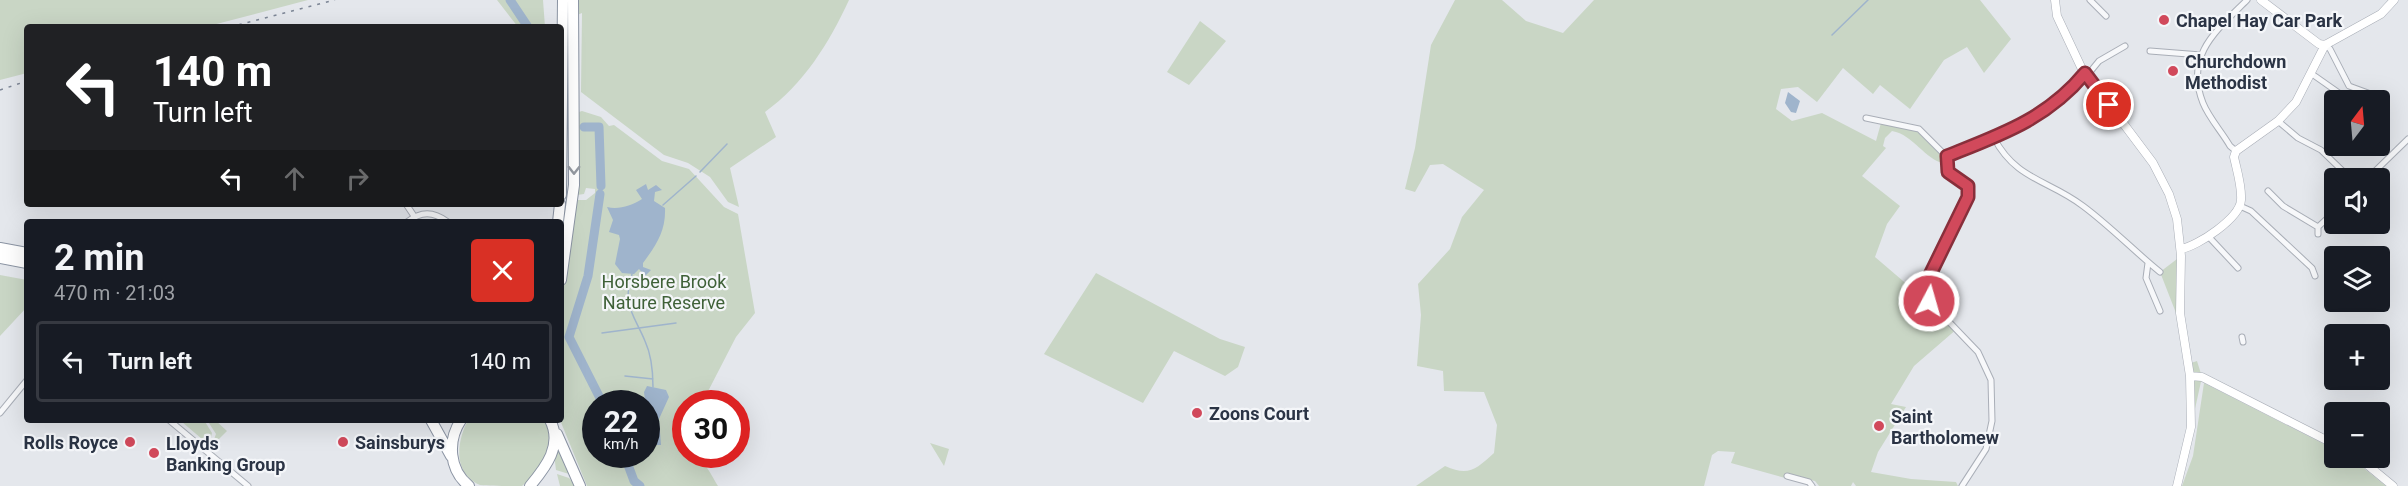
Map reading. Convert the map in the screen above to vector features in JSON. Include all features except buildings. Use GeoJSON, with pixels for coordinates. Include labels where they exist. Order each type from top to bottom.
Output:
{"type":"FeatureCollection","features":[{"type":"Feature","properties":{"kind":"highway"},"geometry":{"type":"LineString","coordinates":[[563,0],[563,24]]}},
{"type":"Feature","properties":{"kind":"highway"},"geometry":{"type":"LineString","coordinates":[[564,248],[573,192],[573,0]]}},
{"type":"Feature","properties":{"kind":"highway"},"geometry":{"type":"LineString","coordinates":[[0,248],[24,252]]}},
{"type":"Feature","properties":{"kind":"highway"},"geometry":{"type":"LineString","coordinates":[[0,258],[24,262]]}},
{"type":"Feature","properties":{"kind":"highway"},"geometry":{"type":"LineString","coordinates":[[432,423],[454,461]]}},
{"type":"Feature","properties":{"kind":"highway"},"geometry":{"type":"LineString","coordinates":[[460,423],[453,442],[454,461],[457,473],[469,486]]}},
{"type":"Feature","properties":{"kind":"highway"},"geometry":{"type":"LineString","coordinates":[[530,486],[551,458],[555,443],[552,423]]}},
{"type":"Feature","properties":{"kind":"highway"},"geometry":{"type":"LineString","coordinates":[[552,423],[580,486]]}},
{"type":"Feature","properties":{"kind":"street"},"geometry":{"type":"LineString","coordinates":[[2055,0],[2057,16],[2085,73],[2161,176],[2177,219],[2181,249],[2180,314],[2190,376],[2191,427],[2176,486]]}},
{"type":"Feature","properties":{"kind":"street"},"geometry":{"type":"LineString","coordinates":[[2090,0],[2106,16]]}},
{"type":"Feature","properties":{"kind":"street"},"geometry":{"type":"LineString","coordinates":[[2236,151],[2230,146],[2204,105],[2198,78],[2200,55],[2210,37],[2247,0]]}},
{"type":"Feature","properties":{"kind":"street"},"geometry":{"type":"LineString","coordinates":[[2181,249],[2196,245],[2238,211],[2240,206],[2234,157],[2236,151],[2278,121],[2296,102],[2325,45],[2381,15],[2394,0]]}},
{"type":"Feature","properties":{"kind":"street"},"geometry":{"type":"LineString","coordinates":[[2266,1],[2319,44],[2330,49],[2349,86],[2364,90]]}},
{"type":"Feature","properties":{"kind":"street"},"geometry":{"type":"LineString","coordinates":[[1947,156],[2023,126],[2070,90],[2099,61],[2125,46]]}},
{"type":"Feature","properties":{"kind":"street"},"geometry":{"type":"LineString","coordinates":[[2150,51],[2200,55]]}},
{"type":"Feature","properties":{"kind":"street"},"geometry":{"type":"LineString","coordinates":[[2312,74],[2335,90]]}},
{"type":"Feature","properties":{"kind":"street"},"geometry":{"type":"LineString","coordinates":[[1866,118],[1881,123],[1911,125],[1919,129],[1947,156],[1948,172],[1968,186],[1968,197],[1926,283],[1929,301],[1978,352],[1991,380],[1992,421],[1986,449],[1962,486]]}},
{"type":"Feature","properties":{"kind":"street"},"geometry":{"type":"LineString","coordinates":[[2278,121],[2298,138],[2321,150],[2340,168]]}},
{"type":"Feature","properties":{"kind":"street"},"geometry":{"type":"LineString","coordinates":[[1994,138],[2000,149],[2022,172],[2084,206],[2160,272]]}},
{"type":"Feature","properties":{"kind":"street"},"geometry":{"type":"LineString","coordinates":[[2378,168],[2408,139]]}},
{"type":"Feature","properties":{"kind":"street"},"geometry":{"type":"LineString","coordinates":[[564,232],[573,192]]}},
{"type":"Feature","properties":{"kind":"street"},"geometry":{"type":"LineString","coordinates":[[2269,194],[2318,231],[2324,224]]}},
{"type":"Feature","properties":{"kind":"street"},"geometry":{"type":"LineString","coordinates":[[2240,206],[2251,211],[2312,268],[2315,276]]}},
{"type":"Feature","properties":{"kind":"street"},"geometry":{"type":"LineString","coordinates":[[408,207],[414,216]]}},
{"type":"Feature","properties":{"kind":"street"},"geometry":{"type":"LineString","coordinates":[[410,219],[414,216],[431,213],[442,219]]}},
{"type":"Feature","properties":{"kind":"street"},"geometry":{"type":"LineString","coordinates":[[2208,236],[2238,268]]}},
{"type":"Feature","properties":{"kind":"street"},"geometry":{"type":"LineString","coordinates":[[2148,263],[2146,278],[2160,311]]}},
{"type":"Feature","properties":{"kind":"street"},"geometry":{"type":"LineString","coordinates":[[2190,376],[2202,377],[2324,439]]}},
{"type":"Feature","properties":{"kind":"street"},"geometry":{"type":"LineString","coordinates":[[0,413],[24,384]]}},
{"type":"Feature","properties":{"kind":"street"},"geometry":{"type":"LineString","coordinates":[[173,423],[248,486]]}},
{"type":"Feature","properties":{"kind":"street"},"geometry":{"type":"LineString","coordinates":[[2371,468],[2393,486]]}},
{"type":"Feature","properties":{"kind":"street"},"geometry":{"type":"LineString","coordinates":[[457,473],[460,486]]}},
{"type":"Feature","properties":{"kind":"street"},"geometry":{"type":"LineString","coordinates":[[1787,476],[1809,482],[1812,486]]}},
{"type":"Feature","properties":{"kind":"green space"},"geometry":{"type":"Polygon","coordinates":[[[0,0],[308,0],[216,24],[24,24],[24,74],[0,80],[0,0]]]}},
{"type":"Feature","properties":{"kind":"green space"},"geometry":{"type":"Polygon","coordinates":[[[497,0],[543,0],[545,24],[516,24],[497,0]]]}},
{"type":"Feature","properties":{"kind":"green space"},"geometry":{"type":"Polygon","coordinates":[[[577,0],[849,0],[814,62],[792,89],[765,112],[776,137],[730,168],[739,207],[728,202],[710,177],[688,163],[664,155],[581,92],[582,13],[577,15],[577,0]]]}},
{"type":"Feature","properties":{"kind":"green space"},"geometry":{"type":"Polygon","coordinates":[[[1455,0],[1502,0],[1526,21],[1563,33],[1594,0],[1980,0],[2011,39],[1984,73],[1967,47],[1944,60],[1910,109],[1880,85],[1873,94],[1843,68],[1817,102],[1798,87],[1781,89],[1776,109],[1792,121],[1822,113],[1876,141],[1881,123],[1911,125],[1946,156],[1945,164],[1931,157],[1907,137],[1892,131],[1885,138],[1883,146],[1886,148],[1862,176],[1900,206],[1887,224],[1875,257],[1958,328],[1914,366],[1891,404],[1906,407],[1878,452],[1871,472],[1911,479],[1956,482],[1958,486],[1856,486],[1853,482],[1851,486],[1819,486],[1815,481],[1791,476],[1785,478],[1731,463],[1735,452],[1718,451],[1712,455],[1704,486],[1416,486],[1445,466],[1460,471],[1477,467],[1494,453],[1497,425],[1484,392],[1444,391],[1443,371],[1417,366],[1421,315],[1418,284],[1450,249],[1462,217],[1484,190],[1443,164],[1430,165],[1415,192],[1405,189],[1415,148],[1431,45],[1455,0]]]}},
{"type":"Feature","properties":{"kind":"green space"},"geometry":{"type":"Polygon","coordinates":[[[1200,21],[1226,41],[1189,85],[1167,72],[1200,21]]]}},
{"type":"Feature","properties":{"kind":"green space","name":"Horsbere Brook Nature Reserve"},"geometry":{"type":"Polygon","coordinates":[[[582,111],[601,117],[609,126],[614,125],[662,161],[689,169],[724,207],[738,214],[755,313],[736,337],[709,390],[672,390],[672,468],[707,468],[718,486],[587,486],[561,423],[564,423],[564,286],[576,200],[586,200],[595,193],[595,189],[586,188],[584,194],[577,195],[579,112],[582,111]]]}},
{"type":"Feature","properties":{"kind":"green space"},"geometry":{"type":"Polygon","coordinates":[[[2181,256],[2180,313],[2176,313],[2160,272],[2181,256]]]}},
{"type":"Feature","properties":{"kind":"green space"},"geometry":{"type":"Polygon","coordinates":[[[1096,273],[1220,339],[1245,347],[1238,367],[1225,376],[1174,351],[1143,403],[1044,354],[1096,273]]]}},
{"type":"Feature","properties":{"kind":"green space"},"geometry":{"type":"Polygon","coordinates":[[[0,275],[24,279],[24,310],[0,336],[0,275]]]}},
{"type":"Feature","properties":{"kind":"green space"},"geometry":{"type":"Polygon","coordinates":[[[2197,361],[2202,377],[2191,427],[2188,364],[2197,361]]]}},
{"type":"Feature","properties":{"kind":"green space"},"geometry":{"type":"Polygon","coordinates":[[[2204,383],[2324,444],[2324,468],[2364,468],[2386,486],[2182,486],[2193,456],[2204,383]]]}},
{"type":"Feature","properties":{"kind":"green space"},"geometry":{"type":"Polygon","coordinates":[[[183,423],[206,423],[212,433],[209,445],[183,423]]]}},
{"type":"Feature","properties":{"kind":"green space"},"geometry":{"type":"Polygon","coordinates":[[[209,423],[218,423],[227,431],[211,447],[216,434],[209,423]]]}},
{"type":"Feature","properties":{"kind":"green space"},"geometry":{"type":"Polygon","coordinates":[[[466,423],[547,423],[549,439],[540,465],[522,486],[480,485],[471,480],[461,465],[459,456],[466,423]]]}},
{"type":"Feature","properties":{"kind":"green space"},"geometry":{"type":"Polygon","coordinates":[[[930,443],[949,449],[944,466],[930,443]]]}},
{"type":"Feature","properties":{"kind":"green space"},"geometry":{"type":"Polygon","coordinates":[[[557,445],[569,474],[556,470],[554,454],[557,445]]]}},
{"type":"Feature","properties":{"kind":"green space"},"geometry":{"type":"Polygon","coordinates":[[[557,474],[569,478],[576,486],[560,486],[557,474]]]}},
{"type":"Feature","properties":{"kind":"water"},"geometry":{"type":"Polygon","coordinates":[[[1788,92],[1800,101],[1796,113],[1791,112],[1785,103],[1788,92]]]}},
{"type":"Feature","properties":{"kind":"water"},"geometry":{"type":"Polygon","coordinates":[[[646,184],[648,190],[656,185],[662,190],[655,192],[654,201],[665,208],[664,224],[656,244],[643,263],[643,267],[651,270],[645,276],[639,269],[634,274],[622,273],[615,264],[620,239],[619,235],[609,232],[613,220],[607,207],[624,207],[642,199],[636,190],[646,184]]]}},
{"type":"Feature","properties":{"kind":"water"},"geometry":{"type":"Polygon","coordinates":[[[647,386],[666,390],[669,397],[660,417],[660,390],[645,390],[647,386]]]}},
{"type":"Feature","properties":{"kind":"waterway"},"geometry":{"type":"LineString","coordinates":[[510,0],[526,24]]}},
{"type":"Feature","properties":{"kind":"waterway"},"geometry":{"type":"LineString","coordinates":[[1832,35],[1868,0]]}},
{"type":"Feature","properties":{"kind":"waterway"},"geometry":{"type":"LineString","coordinates":[[584,127],[599,127],[601,186]]}},
{"type":"Feature","properties":{"kind":"waterway"},"geometry":{"type":"LineString","coordinates":[[700,172],[727,144]]}},
{"type":"Feature","properties":{"kind":"waterway"},"geometry":{"type":"LineString","coordinates":[[663,205],[696,176]]}},
{"type":"Feature","properties":{"kind":"waterway"},"geometry":{"type":"LineString","coordinates":[[596,390],[569,337],[588,276],[600,194]]}},
{"type":"Feature","properties":{"kind":"waterway"},"geometry":{"type":"LineString","coordinates":[[632,274],[628,294],[630,309],[649,352],[653,387]]}},
{"type":"Feature","properties":{"kind":"waterway"},"geometry":{"type":"LineString","coordinates":[[602,333],[676,323]]}},
{"type":"Feature","properties":{"kind":"waterway"},"geometry":{"type":"LineString","coordinates":[[625,376],[653,379]]}},
{"type":"Feature","properties":{"kind":"waterway"},"geometry":{"type":"LineString","coordinates":[[629,468],[634,481],[640,486]]}},
{"type":"Feature","properties":{"kind":"railway"},"geometry":{"type":"LineString","coordinates":[[242,24],[335,0]]}},
{"type":"Feature","properties":{"kind":"railway"},"geometry":{"type":"LineString","coordinates":[[0,90],[24,82]]}},
{"type":"Feature","properties":{"kind":"place","name":"Chapel Hay Car Park"},"geometry":{"type":"Point","coordinates":[2164,20]}},
{"type":"Feature","properties":{"kind":"place","name":"Churchdown Methodist"},"geometry":{"type":"Point","coordinates":[2173,71]}},
{"type":"Feature","properties":{"kind":"place","name":"Zoons Court"},"geometry":{"type":"Point","coordinates":[1197,413]}},
{"type":"Feature","properties":{"kind":"place","name":"Saint Bartholomew"},"geometry":{"type":"Point","coordinates":[1879,426]}},
{"type":"Feature","properties":{"kind":"place","name":"Rolls Royce"},"geometry":{"type":"Point","coordinates":[130,442]}},
{"type":"Feature","properties":{"kind":"place","name":"Sainsburys"},"geometry":{"type":"Point","coordinates":[343,442]}},
{"type":"Feature","properties":{"kind":"place","name":"Lloyds Banking Group"},"geometry":{"type":"Point","coordinates":[154,453]}},
{"type":"Feature","properties":{"kind":"route"},"geometry":{"type":"LineString","coordinates":[[1929,301],[1926,283],[1968,197],[1968,186],[1948,172],[1945,164],[1947,156],[2023,126],[2070,90],[2085,73],[2109,105]]}}]}
